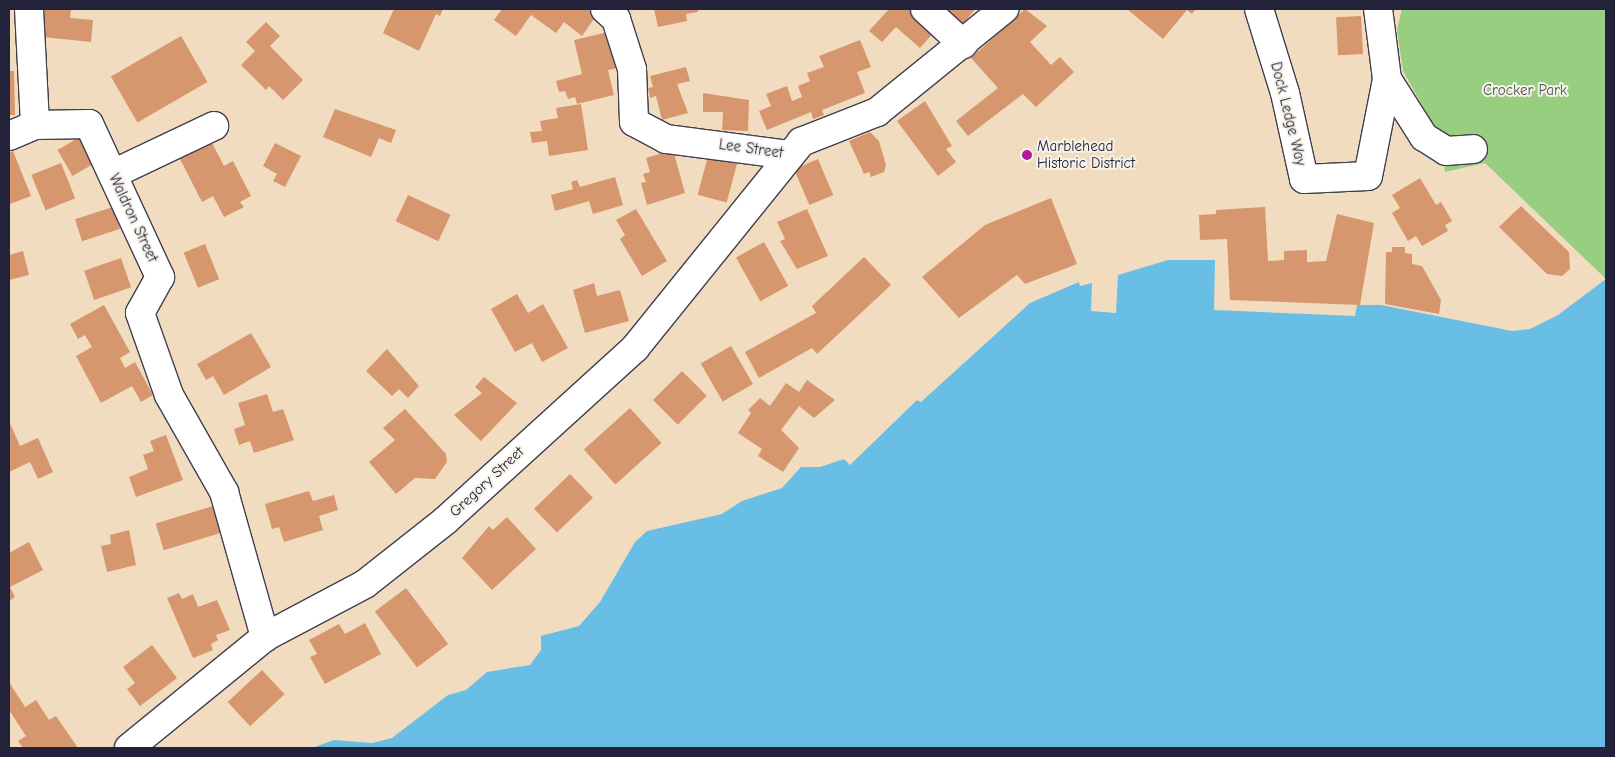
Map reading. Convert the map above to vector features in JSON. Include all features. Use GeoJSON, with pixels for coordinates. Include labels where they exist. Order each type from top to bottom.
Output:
{"type":"FeatureCollection","features":[{"type":"Feature","properties":{"kind":"street"},"geometry":{"type":"LineString","coordinates":[[9,136],[35,125],[29,9]]}},
{"type":"Feature","properties":{"kind":"street","name":"Lee Street"},"geometry":{"type":"LineString","coordinates":[[605,9],[616,19],[632,69],[634,122],[666,139],[790,155],[801,142],[877,112],[1004,9]]}},
{"type":"Feature","properties":{"kind":"street"},"geometry":{"type":"LineString","coordinates":[[925,9],[963,44]]}},
{"type":"Feature","properties":{"kind":"street","name":"Dock Ledge Way"},"geometry":{"type":"LineString","coordinates":[[1259,9],[1284,93],[1304,179],[1368,176],[1388,79]]}},
{"type":"Feature","properties":{"kind":"street"},"geometry":{"type":"LineString","coordinates":[[1378,9],[1388,79],[1424,136],[1446,151],[1473,149]]}},
{"type":"Feature","properties":{"kind":"street","name":"Waldron Street"},"geometry":{"type":"LineString","coordinates":[[35,125],[89,124],[160,276],[140,313],[169,395],[224,492],[265,637]]}},
{"type":"Feature","properties":{"kind":"street"},"geometry":{"type":"LineString","coordinates":[[113,174],[214,126]]}},
{"type":"Feature","properties":{"kind":"street","name":"Gregory Street"},"geometry":{"type":"LineString","coordinates":[[129,748],[265,637],[365,584],[446,520],[635,348],[790,155]]}},
{"type":"Feature","properties":{"kind":"green space","name":"Crocker Park"},"geometry":{"type":"Polygon","coordinates":[[[1402,9],[1606,9],[1606,279],[1485,163],[1445,172],[1441,139],[1403,71],[1397,30],[1402,9]]]}},
{"type":"Feature","properties":{"kind":"water"},"geometry":{"type":"Polygon","coordinates":[[[1168,260],[1215,260],[1214,310],[1355,316],[1357,305],[1381,305],[1512,331],[1530,329],[1558,315],[1606,279],[1606,748],[312,748],[334,740],[372,743],[392,738],[448,695],[466,690],[487,672],[530,665],[541,650],[541,636],[579,626],[600,602],[635,542],[647,531],[722,514],[742,501],[782,488],[801,467],[820,467],[844,459],[850,465],[917,400],[921,402],[1030,303],[1079,282],[1080,286],[1092,283],[1091,311],[1116,313],[1118,275],[1168,260]]]}},
{"type":"Feature","properties":{"kind":"building"},"geometry":{"type":"Polygon","coordinates":[[[35,9],[71,9],[70,18],[93,20],[91,42],[43,37],[45,12],[35,9]]]}},
{"type":"Feature","properties":{"kind":"building"},"geometry":{"type":"Polygon","coordinates":[[[394,9],[443,9],[440,16],[436,14],[419,51],[383,33],[394,9]]]}},
{"type":"Feature","properties":{"kind":"building"},"geometry":{"type":"Polygon","coordinates":[[[502,9],[601,9],[582,36],[564,22],[556,33],[531,15],[516,36],[494,20],[502,9]]]}},
{"type":"Feature","properties":{"kind":"building"},"geometry":{"type":"Polygon","coordinates":[[[654,9],[698,9],[698,12],[686,14],[687,21],[658,27],[654,9]]]}},
{"type":"Feature","properties":{"kind":"building"},"geometry":{"type":"Polygon","coordinates":[[[889,9],[908,9],[934,32],[920,48],[896,27],[882,42],[869,31],[889,9]]]}},
{"type":"Feature","properties":{"kind":"building"},"geometry":{"type":"Polygon","coordinates":[[[935,9],[975,9],[960,28],[935,9]]]}},
{"type":"Feature","properties":{"kind":"building"},"geometry":{"type":"Polygon","coordinates":[[[1025,9],[1047,26],[1030,42],[1051,65],[1060,57],[1074,72],[1036,107],[1023,94],[968,136],[956,121],[998,88],[971,58],[1025,9]]]}},
{"type":"Feature","properties":{"kind":"building"},"geometry":{"type":"Polygon","coordinates":[[[1127,9],[1196,9],[1192,14],[1187,10],[1163,39],[1127,9]]]}},
{"type":"Feature","properties":{"kind":"building"},"geometry":{"type":"Polygon","coordinates":[[[1361,16],[1363,54],[1338,55],[1336,17],[1361,16]]]}},
{"type":"Feature","properties":{"kind":"building"},"geometry":{"type":"Polygon","coordinates":[[[266,22],[280,36],[270,46],[303,80],[283,100],[269,86],[266,90],[241,65],[255,51],[246,42],[266,22]]]}},
{"type":"Feature","properties":{"kind":"building"},"geometry":{"type":"Polygon","coordinates":[[[608,32],[617,68],[608,70],[614,95],[577,104],[575,97],[568,99],[565,91],[559,92],[556,81],[582,74],[574,40],[608,32]]]}},
{"type":"Feature","properties":{"kind":"building"},"geometry":{"type":"Polygon","coordinates":[[[181,36],[208,82],[137,122],[111,76],[181,36]]]}},
{"type":"Feature","properties":{"kind":"building"},"geometry":{"type":"Polygon","coordinates":[[[860,40],[871,67],[857,72],[865,93],[822,110],[824,115],[813,119],[811,112],[767,130],[759,111],[771,106],[766,94],[787,86],[792,101],[802,97],[798,86],[810,81],[807,73],[824,67],[819,56],[860,40]]]}},
{"type":"Feature","properties":{"kind":"building"},"geometry":{"type":"Polygon","coordinates":[[[686,67],[690,81],[677,84],[688,113],[662,120],[656,96],[650,98],[648,88],[653,87],[650,76],[686,67]]]}},
{"type":"Feature","properties":{"kind":"building"},"geometry":{"type":"Polygon","coordinates":[[[9,71],[14,71],[15,115],[9,115],[9,71]]]}},
{"type":"Feature","properties":{"kind":"building"},"geometry":{"type":"Polygon","coordinates":[[[703,93],[749,100],[748,131],[722,130],[723,112],[703,112],[703,93]]]}},
{"type":"Feature","properties":{"kind":"building"},"geometry":{"type":"Polygon","coordinates":[[[925,101],[952,146],[946,149],[956,162],[938,176],[897,121],[925,101]]]}},
{"type":"Feature","properties":{"kind":"building"},"geometry":{"type":"Polygon","coordinates":[[[581,104],[588,150],[549,156],[547,141],[532,143],[530,132],[542,131],[540,121],[558,118],[556,108],[581,104]]]}},
{"type":"Feature","properties":{"kind":"building"},"geometry":{"type":"Polygon","coordinates":[[[335,109],[396,130],[391,143],[379,138],[371,157],[323,137],[335,109]]]}},
{"type":"Feature","properties":{"kind":"building"},"geometry":{"type":"Polygon","coordinates":[[[870,132],[879,141],[886,165],[884,172],[871,177],[869,172],[864,174],[849,141],[870,132]]]}},
{"type":"Feature","properties":{"kind":"building"},"geometry":{"type":"Polygon","coordinates":[[[80,137],[95,163],[72,176],[57,150],[80,137]]]}},
{"type":"Feature","properties":{"kind":"building"},"geometry":{"type":"Polygon","coordinates":[[[211,141],[224,166],[233,161],[251,196],[240,202],[244,207],[224,217],[213,196],[202,202],[179,157],[211,141]]]}},
{"type":"Feature","properties":{"kind":"building"},"geometry":{"type":"Polygon","coordinates":[[[275,143],[301,156],[285,187],[273,181],[277,174],[263,166],[275,143]]]}},
{"type":"Feature","properties":{"kind":"building"},"geometry":{"type":"Polygon","coordinates":[[[673,150],[685,193],[647,205],[641,183],[646,182],[643,174],[650,172],[646,158],[673,150]]]}},
{"type":"Feature","properties":{"kind":"building"},"geometry":{"type":"Polygon","coordinates":[[[13,151],[31,196],[10,204],[9,153],[13,151]]]}},
{"type":"Feature","properties":{"kind":"building"},"geometry":{"type":"Polygon","coordinates":[[[708,156],[737,164],[727,202],[698,195],[708,156]]]}},
{"type":"Feature","properties":{"kind":"building"},"geometry":{"type":"Polygon","coordinates":[[[818,159],[833,195],[809,205],[794,169],[818,159]]]}},
{"type":"Feature","properties":{"kind":"building"},"geometry":{"type":"Polygon","coordinates":[[[61,163],[75,198],[46,210],[31,175],[61,163]]]}},
{"type":"Feature","properties":{"kind":"building"},"geometry":{"type":"Polygon","coordinates":[[[615,177],[623,205],[593,214],[589,201],[555,211],[551,195],[573,189],[571,182],[577,180],[580,187],[615,177]]]}},
{"type":"Feature","properties":{"kind":"building"},"geometry":{"type":"Polygon","coordinates":[[[1420,178],[1436,205],[1441,202],[1452,221],[1445,225],[1448,231],[1422,246],[1416,236],[1408,241],[1392,213],[1400,208],[1392,195],[1420,178]]]}},
{"type":"Feature","properties":{"kind":"building"},"geometry":{"type":"Polygon","coordinates":[[[408,195],[451,215],[438,241],[396,221],[408,195]]]}},
{"type":"Feature","properties":{"kind":"building"},"geometry":{"type":"Polygon","coordinates":[[[1051,198],[1077,264],[1025,284],[1017,275],[959,318],[922,277],[985,225],[1051,198]]]}},
{"type":"Feature","properties":{"kind":"building"},"geometry":{"type":"Polygon","coordinates":[[[1521,206],[1569,252],[1570,269],[1562,276],[1547,274],[1499,227],[1521,206]]]}},
{"type":"Feature","properties":{"kind":"building"},"geometry":{"type":"Polygon","coordinates":[[[113,207],[120,229],[82,241],[75,219],[113,207]]]}},
{"type":"Feature","properties":{"kind":"building"},"geometry":{"type":"Polygon","coordinates":[[[1265,207],[1268,261],[1284,260],[1284,251],[1307,250],[1307,262],[1326,261],[1337,214],[1374,223],[1360,305],[1230,300],[1227,239],[1200,240],[1199,215],[1216,214],[1216,210],[1265,207]]]}},
{"type":"Feature","properties":{"kind":"building"},"geometry":{"type":"Polygon","coordinates":[[[636,209],[667,261],[642,276],[620,239],[625,235],[616,220],[636,209]]]}},
{"type":"Feature","properties":{"kind":"building"},"geometry":{"type":"Polygon","coordinates":[[[807,209],[828,256],[797,269],[780,241],[785,239],[777,222],[807,209]]]}},
{"type":"Feature","properties":{"kind":"building"},"geometry":{"type":"Polygon","coordinates":[[[764,242],[788,286],[760,301],[736,258],[764,242]]]}},
{"type":"Feature","properties":{"kind":"building"},"geometry":{"type":"Polygon","coordinates":[[[205,244],[219,279],[198,288],[184,253],[205,244]]]}},
{"type":"Feature","properties":{"kind":"building"},"geometry":{"type":"Polygon","coordinates":[[[1392,247],[1405,247],[1405,253],[1412,254],[1412,264],[1422,266],[1441,300],[1439,314],[1385,304],[1386,252],[1392,252],[1392,247]]]}},
{"type":"Feature","properties":{"kind":"building"},"geometry":{"type":"Polygon","coordinates":[[[23,251],[29,275],[9,280],[9,255],[23,251]]]}},
{"type":"Feature","properties":{"kind":"building"},"geometry":{"type":"Polygon","coordinates":[[[864,257],[891,285],[817,354],[812,348],[759,378],[745,352],[816,313],[812,306],[864,257]]]}},
{"type":"Feature","properties":{"kind":"building"},"geometry":{"type":"Polygon","coordinates":[[[121,258],[131,287],[94,300],[84,271],[121,258]]]}},
{"type":"Feature","properties":{"kind":"building"},"geometry":{"type":"Polygon","coordinates":[[[594,283],[597,296],[620,290],[629,321],[585,333],[573,290],[594,283]]]}},
{"type":"Feature","properties":{"kind":"building"},"geometry":{"type":"Polygon","coordinates":[[[517,294],[528,313],[543,304],[568,348],[542,362],[532,343],[515,352],[491,309],[517,294]]]}},
{"type":"Feature","properties":{"kind":"building"},"geometry":{"type":"Polygon","coordinates":[[[104,305],[130,352],[120,358],[125,368],[135,362],[153,395],[141,402],[132,386],[101,403],[76,356],[92,347],[85,335],[78,339],[70,324],[104,305]]]}},
{"type":"Feature","properties":{"kind":"building"},"geometry":{"type":"Polygon","coordinates":[[[251,333],[271,367],[224,395],[213,376],[206,380],[197,364],[251,333]]]}},
{"type":"Feature","properties":{"kind":"building"},"geometry":{"type":"Polygon","coordinates":[[[731,346],[753,384],[723,402],[701,364],[731,346]]]}},
{"type":"Feature","properties":{"kind":"building"},"geometry":{"type":"Polygon","coordinates":[[[387,349],[419,386],[408,398],[399,389],[392,396],[366,371],[387,349]]]}},
{"type":"Feature","properties":{"kind":"building"},"geometry":{"type":"Polygon","coordinates":[[[682,371],[707,396],[678,425],[653,400],[682,371]]]}},
{"type":"Feature","properties":{"kind":"building"},"geometry":{"type":"Polygon","coordinates":[[[484,377],[517,403],[481,441],[454,415],[482,393],[475,387],[484,377]]]}},
{"type":"Feature","properties":{"kind":"building"},"geometry":{"type":"Polygon","coordinates":[[[807,380],[835,400],[814,418],[799,406],[781,430],[799,448],[783,472],[758,456],[762,449],[738,433],[751,413],[748,410],[760,398],[770,406],[786,383],[799,392],[807,380]]]}},
{"type":"Feature","properties":{"kind":"building"},"geometry":{"type":"Polygon","coordinates":[[[267,394],[273,412],[283,409],[294,440],[254,453],[250,441],[239,445],[234,429],[245,425],[238,403],[267,394]]]}},
{"type":"Feature","properties":{"kind":"building"},"geometry":{"type":"Polygon","coordinates":[[[630,408],[661,443],[615,484],[584,449],[630,408]]]}},
{"type":"Feature","properties":{"kind":"building"},"geometry":{"type":"Polygon","coordinates":[[[405,409],[446,454],[447,462],[435,479],[415,478],[396,494],[369,462],[395,440],[383,428],[405,409]]]}},
{"type":"Feature","properties":{"kind":"building"},"geometry":{"type":"Polygon","coordinates":[[[9,421],[20,446],[38,438],[53,472],[38,479],[30,462],[9,472],[9,421]]]}},
{"type":"Feature","properties":{"kind":"building"},"geometry":{"type":"Polygon","coordinates":[[[166,435],[183,480],[136,497],[129,477],[148,469],[143,455],[154,451],[150,441],[166,435]]]}},
{"type":"Feature","properties":{"kind":"building"},"geometry":{"type":"Polygon","coordinates":[[[570,474],[593,498],[557,532],[534,509],[570,474]]]}},
{"type":"Feature","properties":{"kind":"building"},"geometry":{"type":"Polygon","coordinates":[[[309,491],[313,501],[334,495],[338,510],[319,516],[323,530],[284,542],[279,527],[272,529],[265,504],[309,491]]]}},
{"type":"Feature","properties":{"kind":"building"},"geometry":{"type":"Polygon","coordinates":[[[213,506],[221,533],[164,550],[156,524],[213,506]]]}},
{"type":"Feature","properties":{"kind":"building"},"geometry":{"type":"Polygon","coordinates":[[[507,517],[536,549],[492,590],[462,558],[489,526],[493,530],[507,517]]]}},
{"type":"Feature","properties":{"kind":"building"},"geometry":{"type":"Polygon","coordinates":[[[129,530],[136,565],[107,572],[101,546],[111,544],[110,535],[129,530]]]}},
{"type":"Feature","properties":{"kind":"building"},"geometry":{"type":"Polygon","coordinates":[[[29,542],[43,570],[10,587],[15,597],[9,601],[9,553],[29,542]]]}},
{"type":"Feature","properties":{"kind":"building"},"geometry":{"type":"Polygon","coordinates":[[[406,588],[448,644],[417,667],[375,611],[406,588]]]}},
{"type":"Feature","properties":{"kind":"building"},"geometry":{"type":"Polygon","coordinates":[[[179,593],[182,599],[193,594],[198,607],[217,600],[230,630],[216,635],[218,640],[211,644],[213,650],[193,658],[167,598],[179,593]]]}},
{"type":"Feature","properties":{"kind":"building"},"geometry":{"type":"Polygon","coordinates":[[[365,623],[381,654],[325,684],[310,657],[317,654],[309,640],[339,624],[345,634],[365,623]]]}},
{"type":"Feature","properties":{"kind":"building"},"geometry":{"type":"Polygon","coordinates":[[[152,645],[177,678],[140,706],[127,689],[135,683],[123,667],[152,645]]]}},
{"type":"Feature","properties":{"kind":"building"},"geometry":{"type":"Polygon","coordinates":[[[262,670],[285,694],[250,726],[228,702],[262,670]]]}},
{"type":"Feature","properties":{"kind":"building"},"geometry":{"type":"Polygon","coordinates":[[[9,682],[25,707],[36,700],[49,720],[56,716],[78,748],[23,748],[18,741],[26,736],[9,710],[9,682]]]}},
{"type":"Feature","properties":{"kind":"place","name":"Marblehead Historic District"},"geometry":{"type":"Point","coordinates":[1027,155]}}]}
